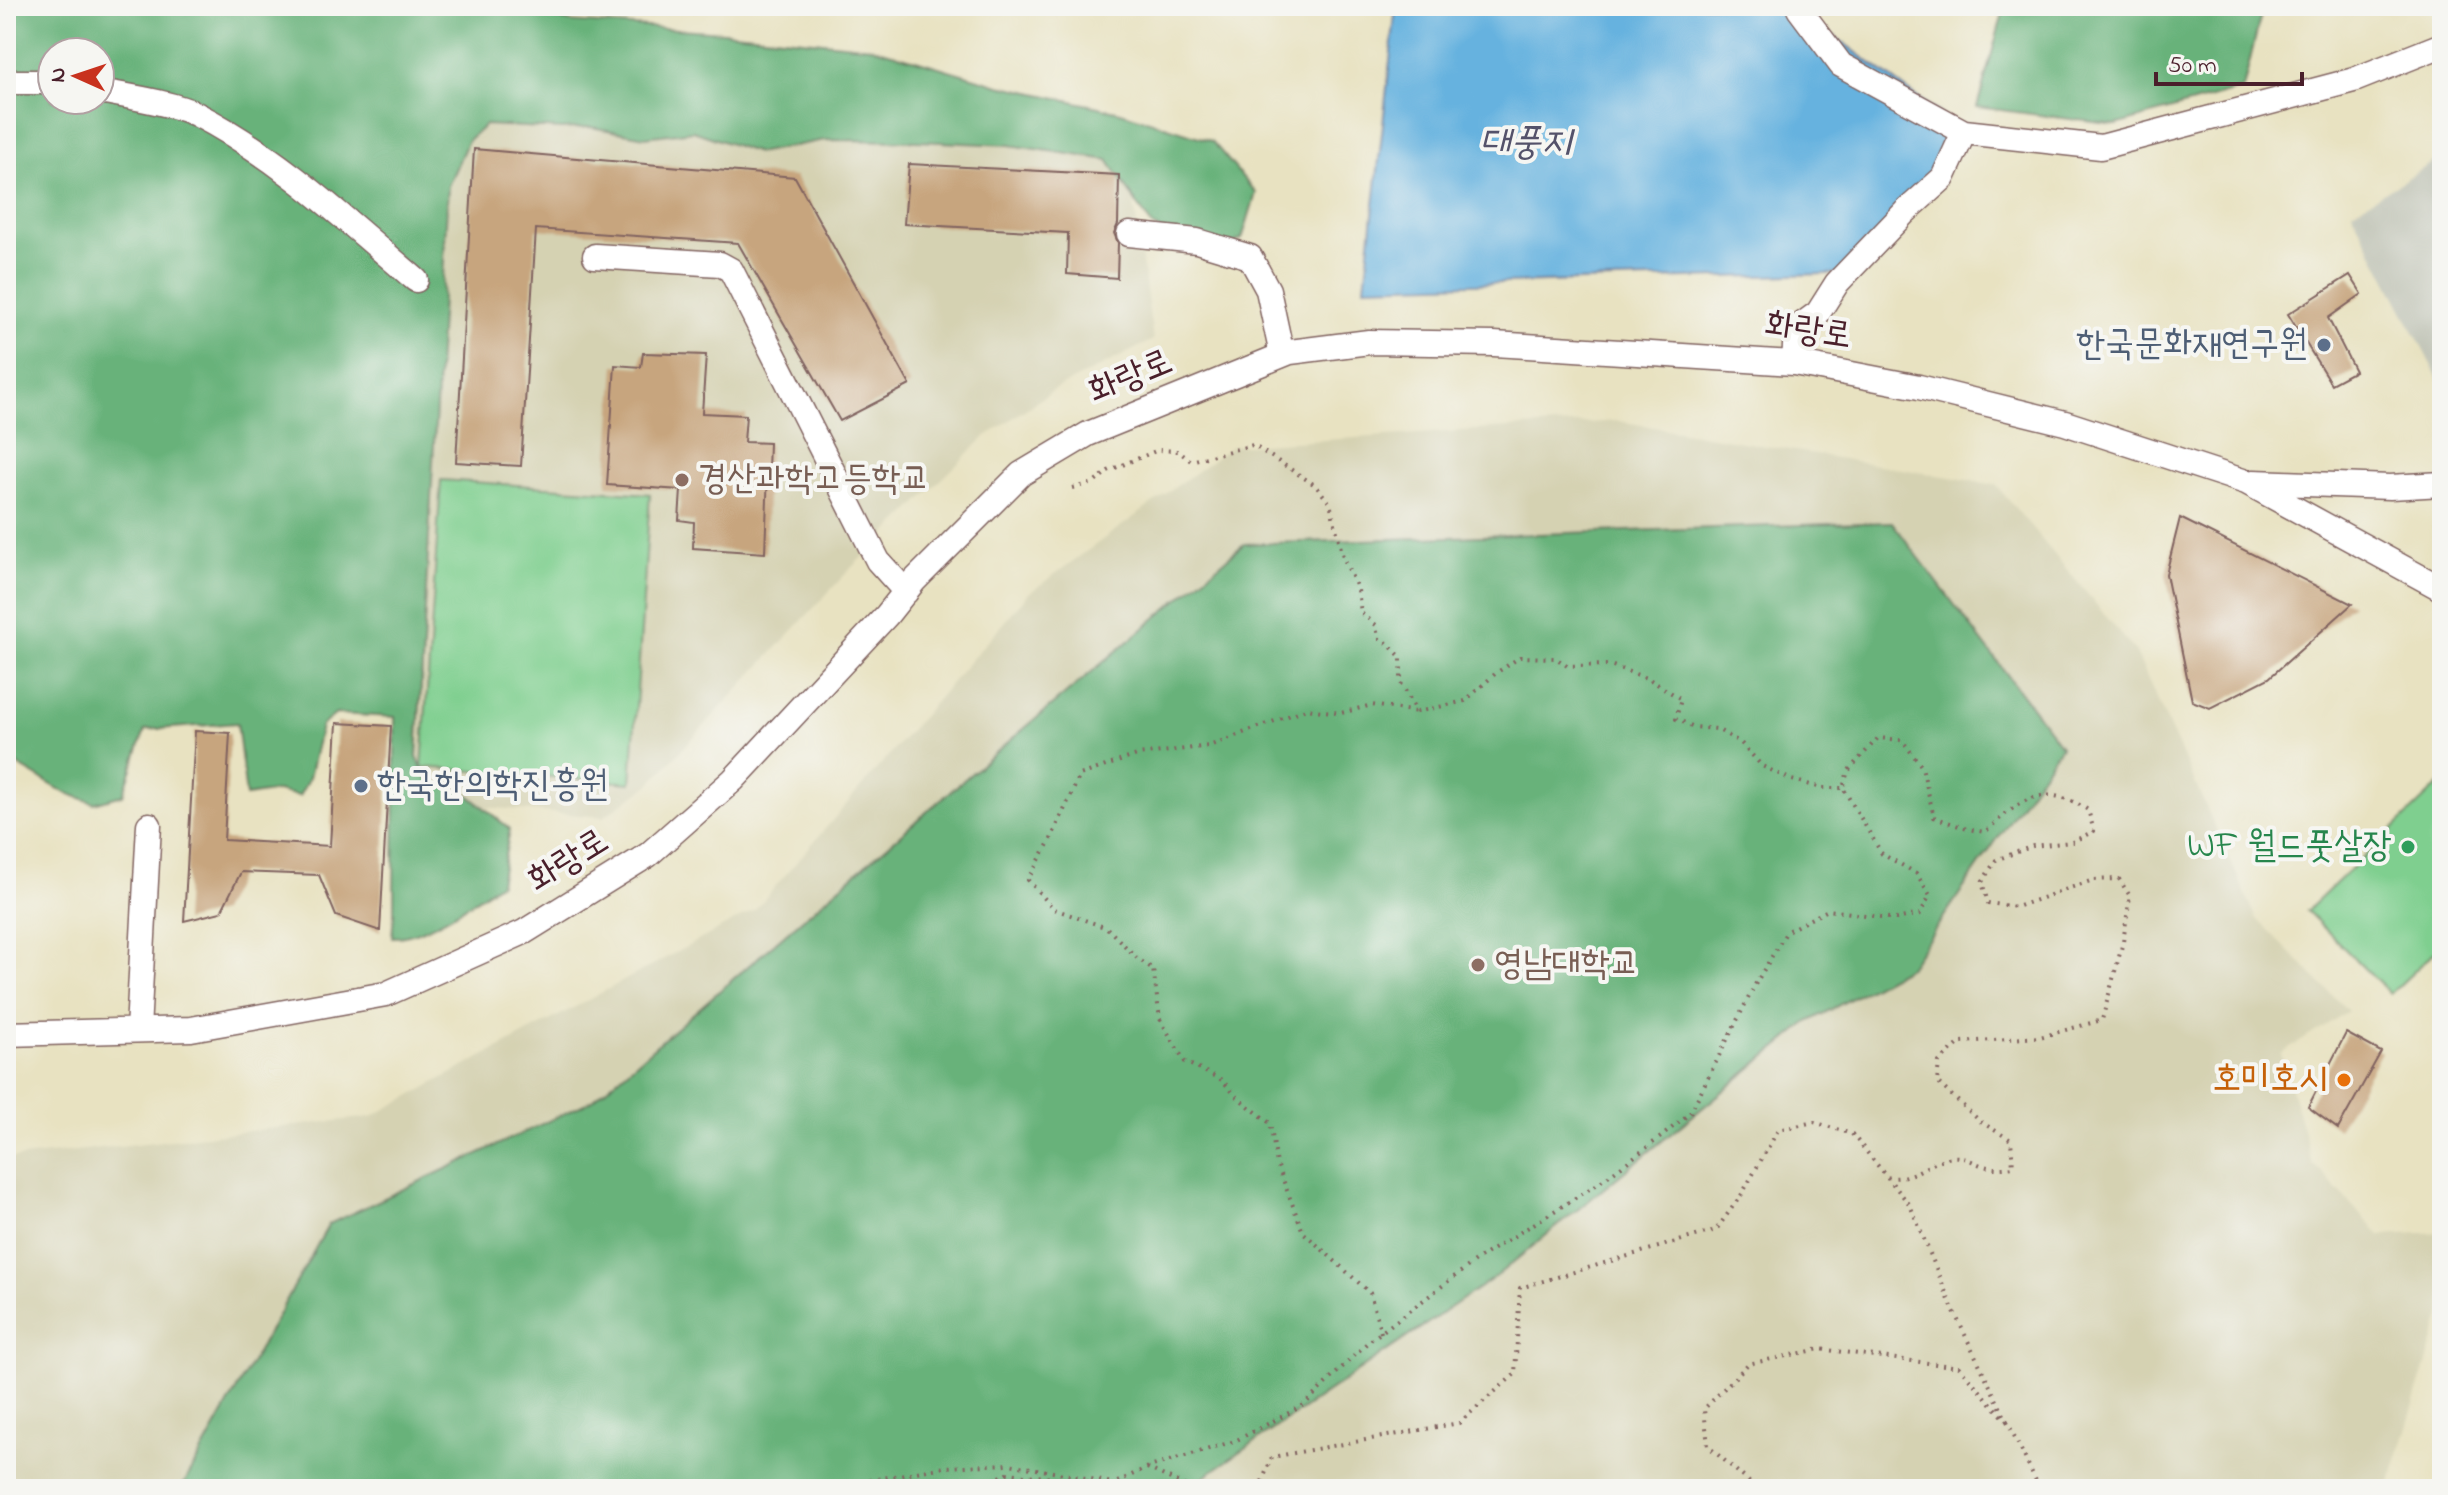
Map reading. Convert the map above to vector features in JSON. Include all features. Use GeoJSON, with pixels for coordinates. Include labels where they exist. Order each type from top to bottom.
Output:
{"type":"FeatureCollection","features":[{"type":"Feature","properties":{"kind":"street"},"geometry":{"type":"LineString","coordinates":[[1799,6],[1841,65],[1964,132],[2101,147],[2354,80],[2442,45]]}},
{"type":"Feature","properties":{"kind":"street"},"geometry":{"type":"LineString","coordinates":[[6,82],[36,82]]}},
{"type":"Feature","properties":{"kind":"street"},"geometry":{"type":"LineString","coordinates":[[116,95],[193,113],[236,139],[306,185],[416,280]]}},
{"type":"Feature","properties":{"kind":"street"},"geometry":{"type":"LineString","coordinates":[[1794,363],[1796,329],[1818,313],[1837,283],[1905,212],[1943,178],[1964,132]]}},
{"type":"Feature","properties":{"kind":"street"},"geometry":{"type":"LineString","coordinates":[[1129,234],[1197,241],[1250,257],[1268,290],[1282,355]]}},
{"type":"Feature","properties":{"kind":"street"},"geometry":{"type":"LineString","coordinates":[[595,256],[720,264],[731,270],[878,561],[906,592]]}},
{"type":"Feature","properties":{"kind":"street","name":"화랑로"},"geometry":{"type":"LineString","coordinates":[[6,1034],[191,1029],[386,994],[524,932],[648,855],[733,780],[906,592],[1021,474],[1088,434],[1290,352],[1385,342],[1494,344],[1794,363],[1919,387],[2065,423],[2246,482],[2442,589]]}},
{"type":"Feature","properties":{"kind":"street"},"geometry":{"type":"LineString","coordinates":[[2246,482],[2390,487],[2442,484]]}},
{"type":"Feature","properties":{"kind":"street"},"geometry":{"type":"LineString","coordinates":[[138,1030],[149,825]]}},
{"type":"Feature","properties":{"kind":"path"},"geometry":{"type":"LineString","coordinates":[[1073,488],[1094,483],[1108,471],[1158,450],[1178,451],[1191,461],[1253,445],[1315,485],[1330,503],[1343,557],[1358,590],[1361,613],[1376,625],[1378,638],[1401,657],[1401,683],[1417,712]]}},
{"type":"Feature","properties":{"kind":"path"},"geometry":{"type":"LineString","coordinates":[[1381,1333],[1370,1293],[1303,1232],[1277,1164],[1270,1123],[1237,1097],[1222,1080],[1185,1062],[1160,1019],[1153,969],[1138,959],[1107,928],[1054,909],[1028,880],[1051,839],[1080,775],[1137,755],[1209,746],[1306,709],[1341,713],[1372,705],[1417,712],[1465,701],[1496,673],[1520,657],[1556,658],[1567,666],[1610,665],[1649,679],[1681,699],[1676,719],[1694,727],[1717,729],[1741,743],[1762,766],[1792,780],[1822,788],[1843,788]]}},
{"type":"Feature","properties":{"kind":"path"},"geometry":{"type":"LineString","coordinates":[[1103,1489],[1146,1468],[1235,1441],[1304,1405],[1381,1333],[1479,1258],[1596,1185],[1690,1113],[1756,983],[1787,931],[1828,910],[1896,919],[1920,914],[1930,895],[1916,873],[1882,854],[1843,788],[1848,771],[1878,738],[1902,740],[1922,767],[1934,817],[1967,829],[1985,832],[2014,806],[2041,794],[2071,799],[2088,810],[2094,831],[2072,842],[2033,846],[1996,860],[1982,882],[1988,903],[2016,907],[2093,880],[2119,879],[2130,896],[2123,942],[2102,1020],[2040,1037],[1961,1042],[1939,1062],[1937,1082],[1981,1122],[2011,1140],[2013,1167],[1990,1168],[1956,1156],[1932,1163],[1911,1175],[1897,1179],[1887,1177]]}},
{"type":"Feature","properties":{"kind":"path"},"geometry":{"type":"LineString","coordinates":[[1259,1489],[1272,1457],[1459,1423],[1515,1374],[1520,1288],[1716,1230],[1742,1194],[1778,1130],[1814,1122],[1852,1134],[1910,1205],[1954,1312],[2040,1489]]}},
{"type":"Feature","properties":{"kind":"path"},"geometry":{"type":"LineString","coordinates":[[1757,1489],[1708,1446],[1704,1409],[1748,1364],[1820,1349],[1959,1367],[2007,1421]]}},
{"type":"Feature","properties":{"kind":"path"},"geometry":{"type":"LineString","coordinates":[[848,1489],[859,1482],[945,1467],[1009,1464],[1115,1483]]}},
{"type":"Feature","properties":{"kind":"path"},"geometry":{"type":"LineString","coordinates":[[1146,1468],[1192,1489]]}},
{"type":"Feature","properties":{"kind":"path"},"geometry":{"type":"LineString","coordinates":[[979,1489],[1007,1473],[1115,1483]]}},
{"type":"Feature","properties":{"kind":"shaded area","name":"경산과학고등학교"},"geometry":{"type":"Polygon","coordinates":[[[446,101],[1126,147],[1153,340],[1052,391],[985,437],[850,569],[648,786],[603,817],[448,804],[404,772],[446,101]]]}},
{"type":"Feature","properties":{"kind":"shaded area"},"geometry":{"type":"Polygon","coordinates":[[[2442,157],[2442,386],[2352,212],[2442,157]]]}},
{"type":"Feature","properties":{"kind":"shaded area","name":"영남대학교"},"geometry":{"type":"Polygon","coordinates":[[[1618,421],[1996,485],[2135,651],[2257,919],[2348,1011],[2281,1054],[2313,1164],[2380,1235],[2442,1232],[2442,1313],[2388,1489],[6,1489],[6,1159],[371,1117],[755,910],[1029,593],[1232,446],[1618,421]]]}},
{"type":"Feature","properties":{"kind":"green space"},"geometry":{"type":"Polygon","coordinates":[[[6,6],[513,6],[570,22],[724,32],[872,47],[999,85],[1121,112],[1212,141],[1256,193],[1242,239],[1209,256],[1152,226],[1108,160],[1009,145],[916,141],[825,140],[757,153],[693,131],[645,137],[591,127],[562,129],[485,125],[468,140],[448,186],[417,757],[428,780],[467,794],[510,829],[500,883],[433,926],[392,937],[395,717],[336,714],[321,726],[309,778],[299,796],[277,791],[246,796],[237,723],[145,730],[123,795],[94,803],[64,792],[6,758],[6,6]]]}},
{"type":"Feature","properties":{"kind":"green space"},"geometry":{"type":"Polygon","coordinates":[[[2005,6],[2263,6],[2243,89],[2116,125],[1977,107],[2005,6]]]}},
{"type":"Feature","properties":{"kind":"green space"},"geometry":{"type":"Polygon","coordinates":[[[441,480],[650,494],[631,783],[422,767],[441,480]]]}},
{"type":"Feature","properties":{"kind":"green space"},"geometry":{"type":"Polygon","coordinates":[[[1892,522],[2061,746],[1910,966],[1808,1022],[1495,1277],[1186,1489],[181,1489],[329,1224],[593,1100],[988,759],[1244,544],[1892,522]]]}},
{"type":"Feature","properties":{"kind":"green space","name":"WF 월드풋살장"},"geometry":{"type":"Polygon","coordinates":[[[2442,782],[2442,945],[2390,994],[2307,911],[2442,782]]]}},
{"type":"Feature","properties":{"kind":"water","name":"대풍지"},"geometry":{"type":"Polygon","coordinates":[[[1396,6],[1799,6],[1799,10],[1964,132],[1860,273],[1365,287],[1396,6]]]}},
{"type":"Feature","properties":{"kind":"building"},"geometry":{"type":"Polygon","coordinates":[[[474,149],[795,177],[910,385],[840,421],[738,243],[536,229],[521,466],[456,462],[474,149]]]}},
{"type":"Feature","properties":{"kind":"building"},"geometry":{"type":"Polygon","coordinates":[[[909,164],[1119,175],[1118,224],[1114,233],[1118,243],[1117,278],[1067,274],[1068,233],[904,224],[909,164]]]}},
{"type":"Feature","properties":{"kind":"building","name":"한국문화재연구원"},"geometry":{"type":"Polygon","coordinates":[[[2350,275],[2362,294],[2328,318],[2355,371],[2331,384],[2288,314],[2350,275]]]}},
{"type":"Feature","properties":{"kind":"building"},"geometry":{"type":"Polygon","coordinates":[[[643,353],[706,355],[702,413],[746,415],[744,442],[769,443],[765,553],[693,548],[694,522],[679,520],[681,490],[607,485],[615,365],[641,367],[643,353]]]}},
{"type":"Feature","properties":{"kind":"building"},"geometry":{"type":"Polygon","coordinates":[[[2180,518],[2352,604],[2269,678],[2210,708],[2192,701],[2166,574],[2180,518]]]}},
{"type":"Feature","properties":{"kind":"building","name":"한국한의학진흥원"},"geometry":{"type":"Polygon","coordinates":[[[337,723],[391,726],[380,931],[336,916],[319,875],[241,872],[221,912],[184,921],[195,731],[230,733],[224,840],[330,846],[337,723]]]}},
{"type":"Feature","properties":{"kind":"building","name":"호미호시"},"geometry":{"type":"Polygon","coordinates":[[[2346,1033],[2381,1052],[2338,1129],[2308,1107],[2346,1033]]]}},
{"type":"Feature","properties":{"kind":"place","name":"한국문화재연구원"},"geometry":{"type":"Point","coordinates":[2324,345]}},
{"type":"Feature","properties":{"kind":"place","name":"경산과학고등학교"},"geometry":{"type":"Point","coordinates":[682,480]}},
{"type":"Feature","properties":{"kind":"place","name":"한국한의학진흥원"},"geometry":{"type":"Point","coordinates":[361,786]}},
{"type":"Feature","properties":{"kind":"place","name":"WF 월드풋살장"},"geometry":{"type":"Point","coordinates":[2408,847]}},
{"type":"Feature","properties":{"kind":"place","name":"영남대학교"},"geometry":{"type":"Point","coordinates":[1478,965]}},
{"type":"Feature","properties":{"kind":"place","name":"호미호시"},"geometry":{"type":"Point","coordinates":[2344,1080]}}]}
